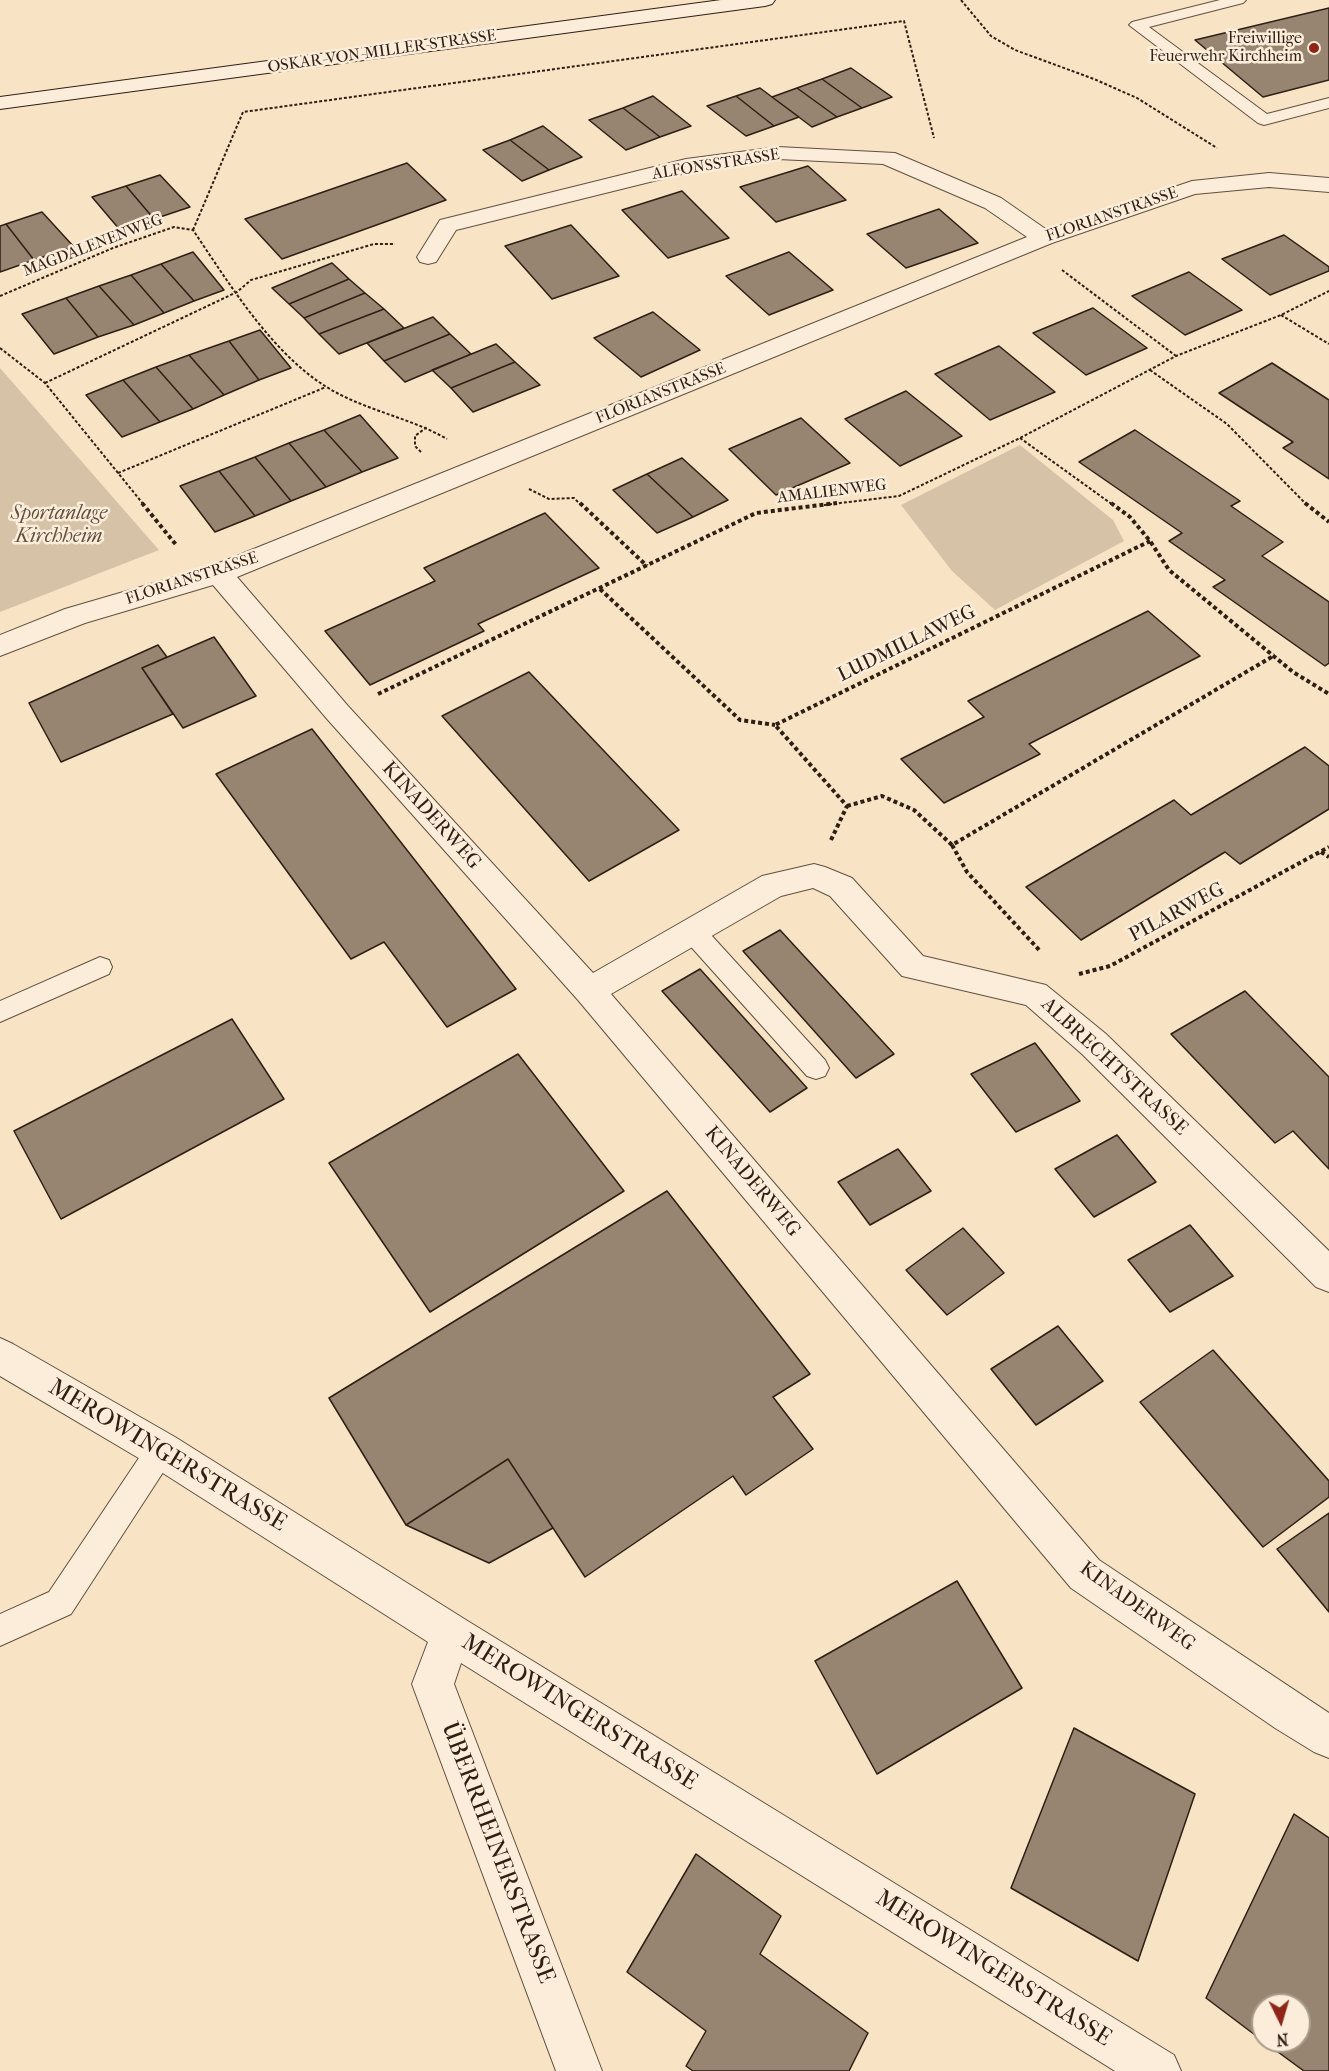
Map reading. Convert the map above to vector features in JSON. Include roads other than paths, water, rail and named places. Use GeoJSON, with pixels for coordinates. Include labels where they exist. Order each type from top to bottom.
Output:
{"type":"FeatureCollection","features":[{"type":"Feature","properties":{"kind":"street","name":"OSKAR-VON-MILLER-STRASSE"},"geometry":{"type":"LineString","coordinates":[[0,103],[765,0]]}},
{"type":"Feature","properties":{"kind":"street","name":"ALFONSSTRASSE"},"geometry":{"type":"LineString","coordinates":[[433,250],[448,225],[686,166],[778,153],[887,158],[993,203],[1036,241]]}},
{"type":"Feature","properties":{"kind":"street","name":"FLORIANSTRASSE"},"geometry":{"type":"LineString","coordinates":[[0,646],[75,616],[219,574],[1036,241],[1192,188],[1269,180],[1329,185]]}},
{"type":"Feature","properties":{"kind":"street","name":"KINADERWEG"},"geometry":{"type":"LineString","coordinates":[[219,574],[338,713],[589,991],[1085,1574],[1329,1737]]}},
{"type":"Feature","properties":{"kind":"street","name":"ALBRECHTSTRASSE"},"geometry":{"type":"LineString","coordinates":[[693,932],[773,885],[814,876],[841,887],[913,967],[1035,994],[1094,1044],[1329,1275]]}},
{"type":"Feature","properties":{"kind":"street"},"geometry":{"type":"LineString","coordinates":[[589,991],[693,932]]}},
{"type":"Feature","properties":{"kind":"street","name":"MEROWINGERSTRASSE"},"geometry":{"type":"LineString","coordinates":[[0,1356],[161,1450],[452,1634],[1158,2071]]}},
{"type":"Feature","properties":{"kind":"street","name":"ÜBERRHEINERSTRASSE"},"geometry":{"type":"LineString","coordinates":[[452,1634],[433,1684],[579,2071]]}},
{"type":"Feature","properties":{"kind":"lane"},"geometry":{"type":"LineString","coordinates":[[1238,0],[1137,25],[1264,120],[1329,103]]}},
{"type":"Feature","properties":{"kind":"lane"},"geometry":{"type":"LineString","coordinates":[[693,932],[816,1068]]}},
{"type":"Feature","properties":{"kind":"lane"},"geometry":{"type":"LineString","coordinates":[[0,1012],[100,967]]}},
{"type":"Feature","properties":{"kind":"lane"},"geometry":{"type":"LineString","coordinates":[[0,1630],[60,1603],[161,1450]]}},
{"type":"Feature","properties":{"kind":"place","name":"Freiwillige Feuerwehr Kirchheim"},"geometry":{"type":"Point","coordinates":[1314,48]}},
{"type":"Feature","properties":{"kind":"park label","name":"Sportanlage Kirchheim"},"geometry":{"type":"Point","coordinates":[59,526]}}]}
